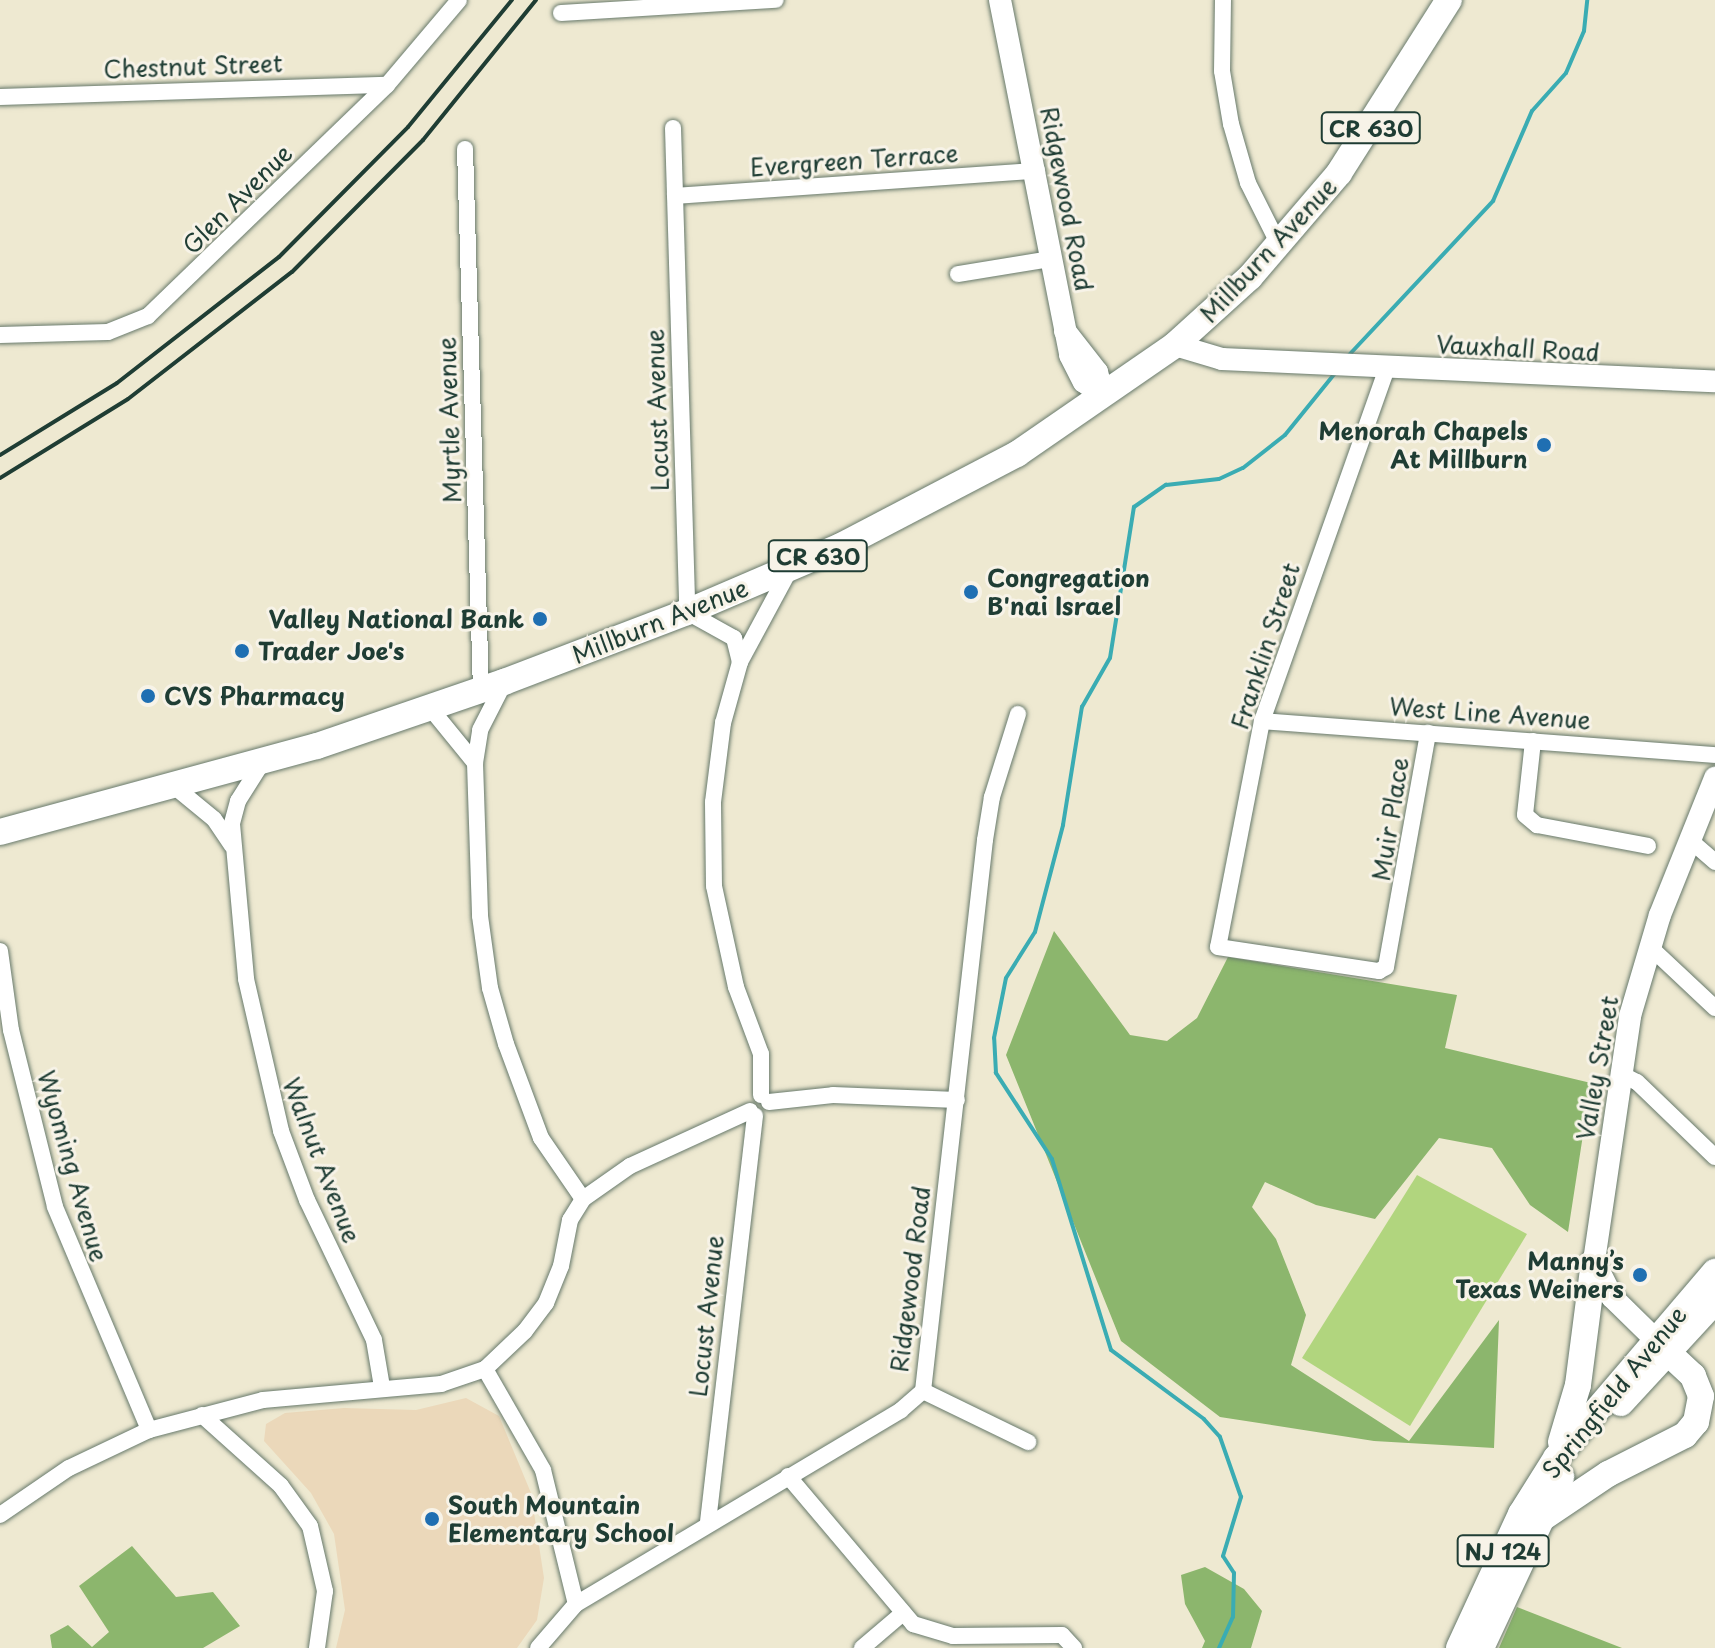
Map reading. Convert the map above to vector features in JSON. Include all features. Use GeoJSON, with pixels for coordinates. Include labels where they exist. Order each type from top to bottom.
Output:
{"type":"FeatureCollection","features":[{"type":"Feature","properties":{"kind":"main road","name":"Millburn Avenue"},"geometry":{"type":"LineString","coordinates":[[0,832],[262,763],[431,709],[687,612],[791,567],[932,501],[1017,454],[1175,345],[1215,313],[1279,245],[1366,135],[1449,0]]}},
{"type":"Feature","properties":{"kind":"main road"},"geometry":{"type":"LineString","coordinates":[[1556,1458],[1578,1385],[1594,1261]]}},
{"type":"Feature","properties":{"kind":"main road","name":"Springfield Avenue"},"geometry":{"type":"LineString","coordinates":[[1481,1648],[1570,1464],[1715,1272]]}},
{"type":"Feature","properties":{"kind":"main road","name":"Springfield Avenue"},"geometry":{"type":"LineString","coordinates":[[1459,1648],[1511,1534],[1556,1458],[1661,1346],[1715,1301]]}},
{"type":"Feature","properties":{"kind":"main road"},"geometry":{"type":"LineString","coordinates":[[1541,1519],[1608,1474],[1685,1435],[1696,1422],[1701,1396],[1693,1376],[1661,1346]]}},
{"type":"Feature","properties":{"kind":"street","name":"Glen Avenue"},"geometry":{"type":"LineString","coordinates":[[0,335],[108,332],[148,316],[387,85],[459,0]]}},
{"type":"Feature","properties":{"kind":"street"},"geometry":{"type":"LineString","coordinates":[[561,13],[776,0]]}},
{"type":"Feature","properties":{"kind":"street","name":"Ridgewood Road"},"geometry":{"type":"LineString","coordinates":[[1000,0],[1037,171],[1065,331],[1091,362],[1103,395]]}},
{"type":"Feature","properties":{"kind":"street"},"geometry":{"type":"LineString","coordinates":[[1223,0],[1222,71],[1231,124],[1248,183],[1279,245]]}},
{"type":"Feature","properties":{"kind":"street","name":"Chestnut Street"},"geometry":{"type":"LineString","coordinates":[[0,97],[387,85]]}},
{"type":"Feature","properties":{"kind":"street","name":"Locust Avenue"},"geometry":{"type":"LineString","coordinates":[[673,128],[687,612]]}},
{"type":"Feature","properties":{"kind":"street","name":"Myrtle Avenue"},"geometry":{"type":"LineString","coordinates":[[465,149],[492,686],[475,763],[475,859],[490,988],[541,1138],[583,1199]]}},
{"type":"Feature","properties":{"kind":"street","name":"Evergreen Terrace"},"geometry":{"type":"LineString","coordinates":[[675,196],[1037,171]]}},
{"type":"Feature","properties":{"kind":"street"},"geometry":{"type":"LineString","coordinates":[[958,274],[1051,259]]}},
{"type":"Feature","properties":{"kind":"street","name":"Vauxhall Road"},"geometry":{"type":"LineString","coordinates":[[1175,345],[1222,359],[1715,381]]}},
{"type":"Feature","properties":{"kind":"street","name":"Franklin Street"},"geometry":{"type":"LineString","coordinates":[[1218,947],[1262,721],[1376,367]]}},
{"type":"Feature","properties":{"kind":"street"},"geometry":{"type":"LineString","coordinates":[[765,1099],[761,1054],[723,940],[711,829],[723,723],[740,662],[791,567]]}},
{"type":"Feature","properties":{"kind":"street"},"geometry":{"type":"LineString","coordinates":[[687,612],[734,638],[740,662]]}},
{"type":"Feature","properties":{"kind":"street"},"geometry":{"type":"LineString","coordinates":[[431,709],[475,763]]}},
{"type":"Feature","properties":{"kind":"street","name":"Ridgewood Road"},"geometry":{"type":"LineString","coordinates":[[538,1648],[576,1604],[708,1522],[901,1410],[923,1391],[989,811],[1018,714]]}},
{"type":"Feature","properties":{"kind":"street","name":"West Line Avenue"},"geometry":{"type":"LineString","coordinates":[[1262,721],[1715,755]]}},
{"type":"Feature","properties":{"kind":"street","name":"Muir Place"},"geometry":{"type":"LineString","coordinates":[[1218,947],[1379,971],[1386,967],[1400,912],[1428,733]]}},
{"type":"Feature","properties":{"kind":"street"},"geometry":{"type":"LineString","coordinates":[[1533,741],[1525,815],[1537,825],[1648,846]]}},
{"type":"Feature","properties":{"kind":"street","name":"Walnut Avenue"},"geometry":{"type":"LineString","coordinates":[[262,763],[238,801],[232,846],[246,979],[265,1078],[307,1200],[374,1340],[382,1387]]}},
{"type":"Feature","properties":{"kind":"street","name":"Valley Street"},"geometry":{"type":"LineString","coordinates":[[1594,1261],[1619,1073],[1650,947],[1715,778]]}},
{"type":"Feature","properties":{"kind":"street"},"geometry":{"type":"LineString","coordinates":[[175,787],[214,819],[232,846]]}},
{"type":"Feature","properties":{"kind":"street"},"geometry":{"type":"LineString","coordinates":[[1691,841],[1715,862]]}},
{"type":"Feature","properties":{"kind":"street"},"geometry":{"type":"LineString","coordinates":[[1650,947],[1715,1008]]}},
{"type":"Feature","properties":{"kind":"street","name":"Wyoming Avenue"},"geometry":{"type":"LineString","coordinates":[[0,951],[11,1030],[55,1207],[149,1430]]}},
{"type":"Feature","properties":{"kind":"street"},"geometry":{"type":"LineString","coordinates":[[1619,1073],[1637,1082],[1715,1157]]}},
{"type":"Feature","properties":{"kind":"street"},"geometry":{"type":"LineString","coordinates":[[0,1515],[69,1468],[149,1430],[294,1395],[441,1384],[485,1369],[525,1331],[546,1303],[561,1266],[570,1220],[583,1199],[630,1166],[753,1113],[752,1098],[833,1095],[957,1100]]}},
{"type":"Feature","properties":{"kind":"street","name":"Locust Avenue"},"geometry":{"type":"LineString","coordinates":[[708,1522],[753,1113]]}},
{"type":"Feature","properties":{"kind":"street"},"geometry":{"type":"LineString","coordinates":[[1594,1261],[1612,1297],[1661,1346]]}},
{"type":"Feature","properties":{"kind":"street"},"geometry":{"type":"LineString","coordinates":[[485,1369],[543,1470],[576,1604]]}},
{"type":"Feature","properties":{"kind":"street"},"geometry":{"type":"LineString","coordinates":[[923,1391],[1028,1442]]}},
{"type":"Feature","properties":{"kind":"street"},"geometry":{"type":"LineString","coordinates":[[202,1415],[281,1486],[310,1526],[325,1591],[317,1648]]}},
{"type":"Feature","properties":{"kind":"street"},"geometry":{"type":"LineString","coordinates":[[788,1476],[903,1613],[931,1633],[1062,1635],[1074,1648]]}},
{"type":"Feature","properties":{"kind":"street"},"geometry":{"type":"LineString","coordinates":[[862,1648],[903,1613]]}},
{"type":"Feature","properties":{"kind":"shaded area","name":"South Mountain Elementary School"},"geometry":{"type":"Polygon","coordinates":[[[466,1398],[499,1416],[531,1493],[544,1578],[537,1620],[517,1648],[336,1648],[345,1610],[334,1534],[311,1493],[264,1441],[266,1424],[285,1413],[344,1408],[416,1410],[466,1398]]]}},
{"type":"Feature","properties":{"kind":"green space"},"geometry":{"type":"Polygon","coordinates":[[[1054,931],[1130,1035],[1167,1041],[1197,1018],[1228,957],[1457,995],[1445,1048],[1591,1083],[1568,1232],[1530,1205],[1492,1148],[1439,1138],[1375,1219],[1316,1205],[1265,1182],[1252,1207],[1276,1239],[1306,1315],[1291,1365],[1409,1441],[1499,1320],[1494,1448],[1374,1441],[1220,1417],[1121,1341],[1006,1055],[1054,931]]]}},
{"type":"Feature","properties":{"kind":"green space"},"geometry":{"type":"Polygon","coordinates":[[[1417,1175],[1527,1234],[1410,1426],[1302,1358],[1417,1175]]]}},
{"type":"Feature","properties":{"kind":"green space"},"geometry":{"type":"Polygon","coordinates":[[[132,1546],[176,1597],[213,1592],[240,1626],[203,1648],[52,1648],[50,1635],[68,1625],[92,1647],[109,1632],[79,1586],[132,1546]]]}},
{"type":"Feature","properties":{"kind":"green space"},"geometry":{"type":"Polygon","coordinates":[[[1205,1567],[1244,1589],[1262,1611],[1251,1648],[1202,1648],[1205,1641],[1185,1604],[1181,1575],[1205,1567]]]}},
{"type":"Feature","properties":{"kind":"green space"},"geometry":{"type":"Polygon","coordinates":[[[1517,1607],[1622,1648],[1499,1648],[1517,1607]]]}},
{"type":"Feature","properties":{"kind":"waterway"},"geometry":{"type":"LineString","coordinates":[[1349,355],[1493,201],[1532,111],[1566,73],[1584,31],[1587,0]]}},
{"type":"Feature","properties":{"kind":"waterway"},"geometry":{"type":"LineString","coordinates":[[1219,1648],[1233,1617],[1234,1573],[1223,1556],[1241,1497],[1220,1437],[1204,1419],[1111,1350],[1052,1159],[996,1073],[994,1038],[1006,978],[1035,932],[1063,825],[1082,707],[1110,658],[1134,507],[1166,485],[1219,479],[1243,468],[1285,435],[1336,372]]}},
{"type":"Feature","properties":{"kind":"railway"},"geometry":{"type":"LineString","coordinates":[[0,455],[117,383],[279,257],[408,127],[512,0]]}},
{"type":"Feature","properties":{"kind":"railway"},"geometry":{"type":"LineString","coordinates":[[0,478],[128,399],[292,272],[423,140],[536,0]]}},
{"type":"Feature","properties":{"kind":"place","name":"Menorah Chapels At Millburn"},"geometry":{"type":"Point","coordinates":[1544,445]}},
{"type":"Feature","properties":{"kind":"place","name":"Congregation B'nai Israel"},"geometry":{"type":"Point","coordinates":[971,592]}},
{"type":"Feature","properties":{"kind":"place","name":"Valley National Bank"},"geometry":{"type":"Point","coordinates":[540,619]}},
{"type":"Feature","properties":{"kind":"place","name":"Trader Joe's"},"geometry":{"type":"Point","coordinates":[242,651]}},
{"type":"Feature","properties":{"kind":"place","name":"CVS Pharmacy"},"geometry":{"type":"Point","coordinates":[148,696]}},
{"type":"Feature","properties":{"kind":"place","name":"Manny’s Texas Weiners"},"geometry":{"type":"Point","coordinates":[1640,1275]}},
{"type":"Feature","properties":{"kind":"place","name":"South Mountain Elementary School"},"geometry":{"type":"Point","coordinates":[432,1519]}}]}
